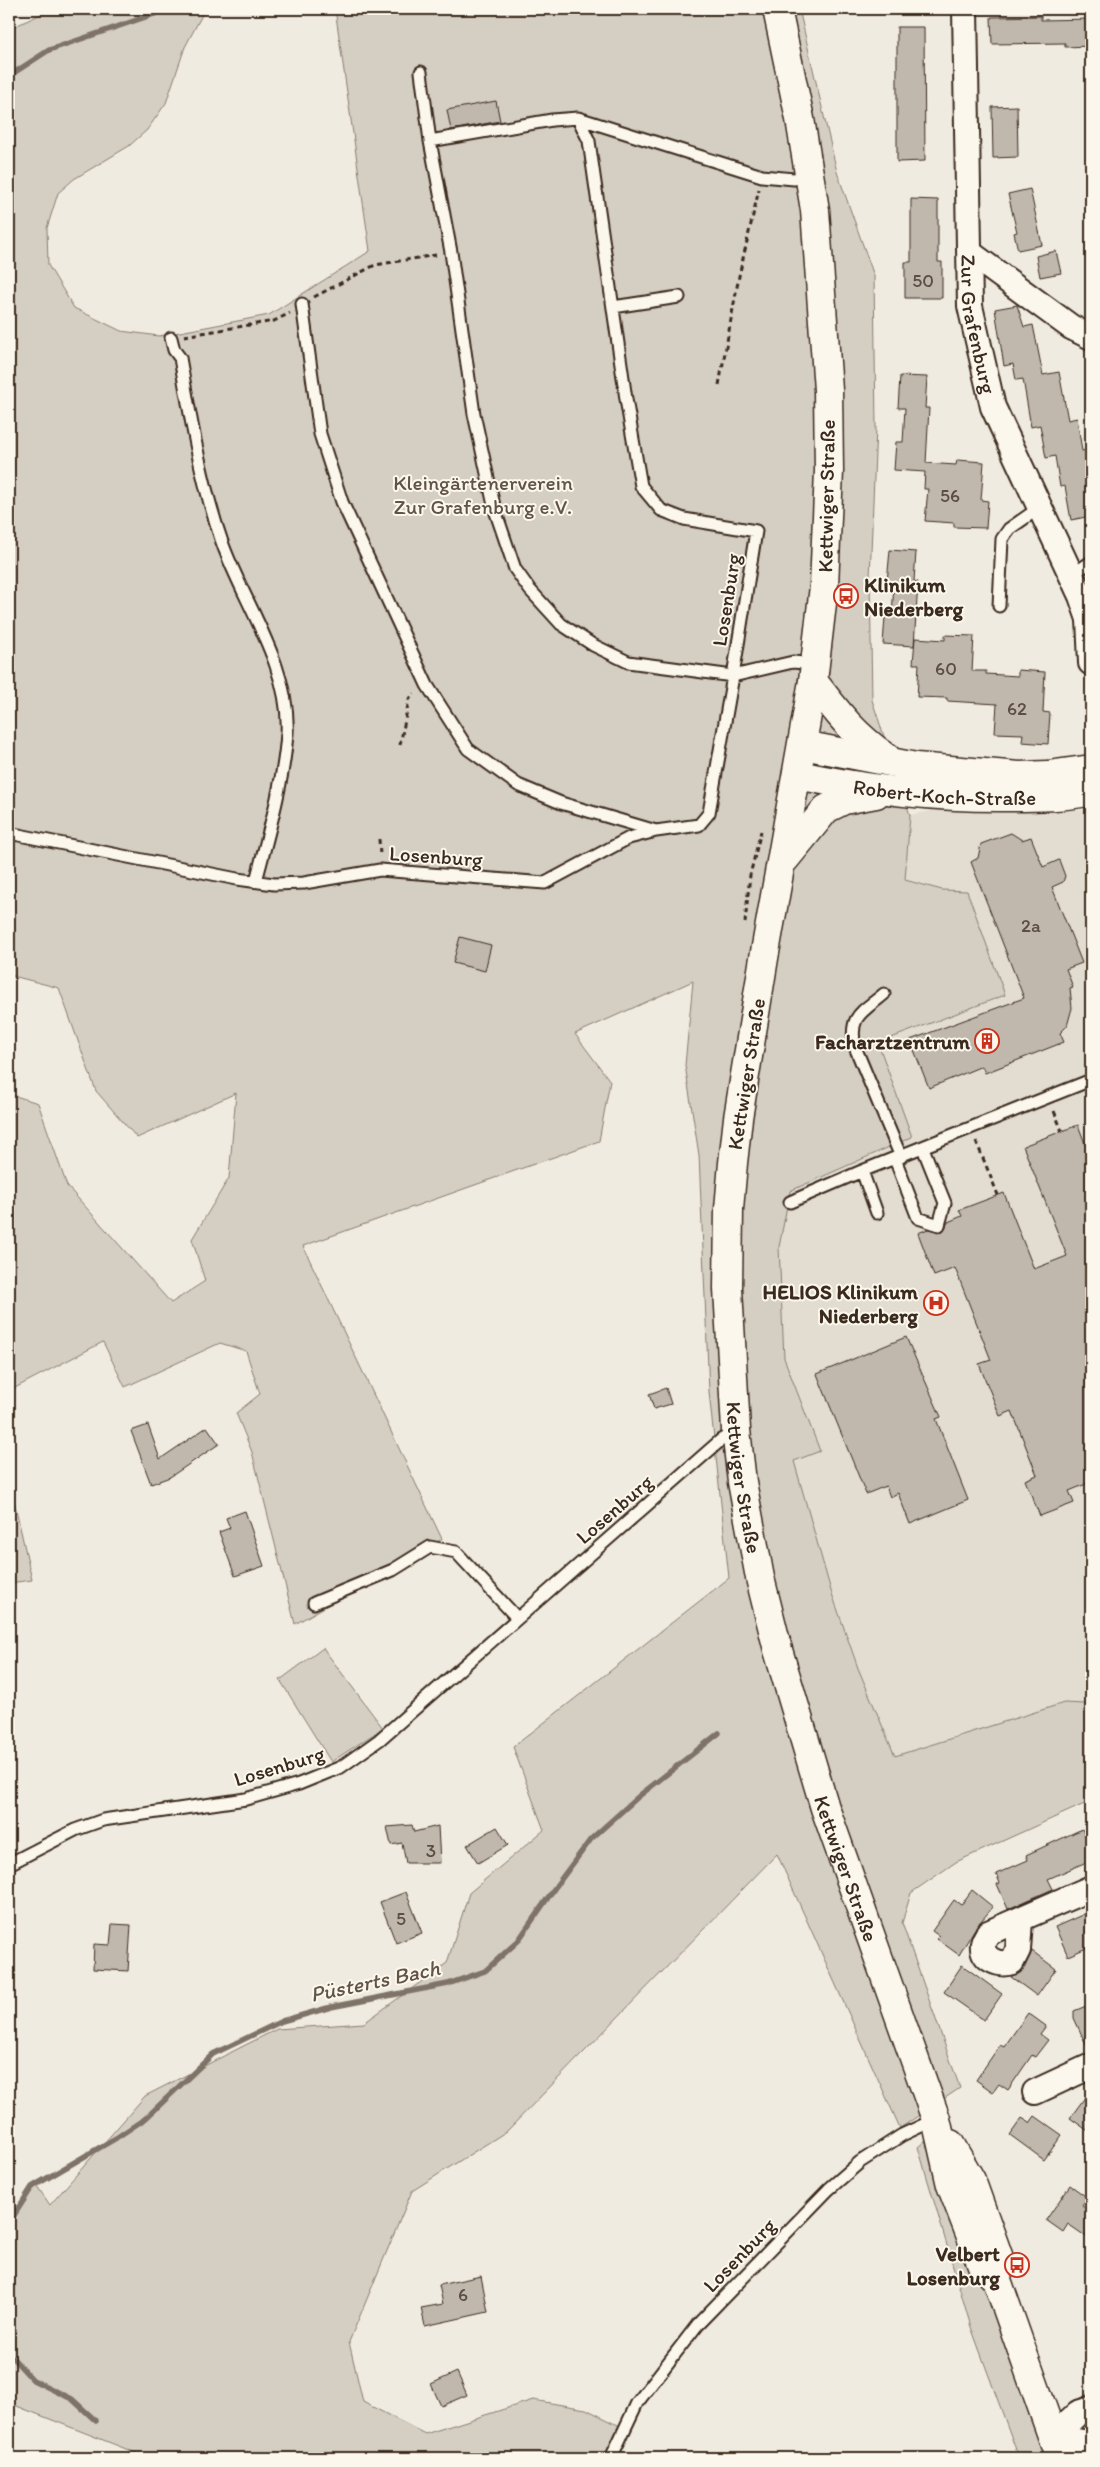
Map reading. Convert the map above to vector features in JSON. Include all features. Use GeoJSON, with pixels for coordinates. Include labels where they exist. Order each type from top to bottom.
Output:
{"type":"FeatureCollection","features":[{"type":"Feature","properties":{"kind":"main road","name":"Kettwiger Straße"},"geometry":{"type":"LineString","coordinates":[[777,9],[800,119],[815,210],[823,303],[829,470],[824,586],[814,673],[738,1118],[733,1163],[729,1209],[728,1289],[736,1430],[752,1541],[778,1650],[825,1808],[936,2119],[971,2180],[999,2258],[997,2280],[1056,2448]]}},
{"type":"Feature","properties":{"kind":"main road"},"geometry":{"type":"LineString","coordinates":[[814,673],[843,721],[862,740],[892,762]]}},
{"type":"Feature","properties":{"kind":"main road","name":"Robert-Koch-Straße"},"geometry":{"type":"LineString","coordinates":[[803,745],[916,767],[1019,776],[1048,775],[1091,768]]}},
{"type":"Feature","properties":{"kind":"main road"},"geometry":{"type":"LineString","coordinates":[[1091,768],[1091,784]]}},
{"type":"Feature","properties":{"kind":"main road","name":"Robert-Koch-Straße"},"geometry":{"type":"LineString","coordinates":[[798,775],[889,791],[974,798],[1063,796],[1091,791]]}},
{"type":"Feature","properties":{"kind":"main road"},"geometry":{"type":"LineString","coordinates":[[781,864],[826,809],[844,800],[889,791]]}},
{"type":"Feature","properties":{"kind":"street","name":"Zur Grafenburg"},"geometry":{"type":"LineString","coordinates":[[965,9],[970,306],[993,407],[1071,574],[1090,622],[1091,663]]}},
{"type":"Feature","properties":{"kind":"street"},"geometry":{"type":"LineString","coordinates":[[970,253],[1072,327],[1091,337]]}},
{"type":"Feature","properties":{"kind":"street"},"geometry":{"type":"LineString","coordinates":[[1020,1920],[1091,1888]]}},
{"type":"Feature","properties":{"kind":"street"},"geometry":{"type":"LineString","coordinates":[[1036,2092],[1091,2066]]}},
{"type":"Feature","properties":{"kind":"street"},"geometry":{"type":"LineString","coordinates":[[1056,2448],[1078,2413],[1091,2409]]}},
{"type":"Feature","properties":{"kind":"street"},"geometry":{"type":"LineString","coordinates":[[1056,2448],[1091,2441]]}},
{"type":"Feature","properties":{"kind":"lane"},"geometry":{"type":"LineString","coordinates":[[421,72],[430,141],[451,252],[474,414],[494,510],[515,569],[530,590],[561,624],[593,645],[628,662],[733,676]]}},
{"type":"Feature","properties":{"kind":"lane"},"geometry":{"type":"LineString","coordinates":[[430,141],[552,120],[578,118],[762,176],[794,179],[809,176]]}},
{"type":"Feature","properties":{"kind":"lane"},"geometry":{"type":"LineString","coordinates":[[578,118],[589,141],[613,307],[679,297]]}},
{"type":"Feature","properties":{"kind":"lane"},"geometry":{"type":"LineString","coordinates":[[302,306],[320,434],[342,502],[425,680],[468,749],[518,785],[561,802],[656,831]]}},
{"type":"Feature","properties":{"kind":"lane","name":"Losenburg"},"geometry":{"type":"LineString","coordinates":[[9,833],[256,881],[304,883],[380,870],[544,883],[629,838],[656,831],[699,825],[709,813],[756,530],[684,519],[661,510],[641,486],[613,307]]}},
{"type":"Feature","properties":{"kind":"lane"},"geometry":{"type":"LineString","coordinates":[[171,338],[174,350],[180,358],[201,473],[222,543],[283,686],[287,733],[277,791],[256,881]]}},
{"type":"Feature","properties":{"kind":"lane"},"geometry":{"type":"LineString","coordinates":[[999,606],[1002,539],[1009,529],[1039,508]]}},
{"type":"Feature","properties":{"kind":"lane"},"geometry":{"type":"LineString","coordinates":[[1071,574],[1091,562]]}},
{"type":"Feature","properties":{"kind":"lane","name":"Losenburg"},"geometry":{"type":"LineString","coordinates":[[733,676],[793,662],[814,673]]}},
{"type":"Feature","properties":{"kind":"lane"},"geometry":{"type":"LineString","coordinates":[[884,994],[857,1015],[852,1025],[852,1035],[898,1158],[918,1218],[939,1225],[945,1203],[923,1148]]}},
{"type":"Feature","properties":{"kind":"lane"},"geometry":{"type":"LineString","coordinates":[[790,1202],[862,1171],[1091,1080]]}},
{"type":"Feature","properties":{"kind":"lane"},"geometry":{"type":"LineString","coordinates":[[862,1171],[877,1213]]}},
{"type":"Feature","properties":{"kind":"lane","name":"Losenburg"},"geometry":{"type":"LineString","coordinates":[[9,1864],[75,1830],[103,1820],[246,1799],[299,1784],[341,1767],[380,1740],[721,1440],[736,1430]]}},
{"type":"Feature","properties":{"kind":"lane"},"geometry":{"type":"LineString","coordinates":[[314,1603],[393,1570],[430,1546],[456,1552],[517,1618]]}},
{"type":"Feature","properties":{"kind":"lane","name":"Losenburg"},"geometry":{"type":"LineString","coordinates":[[611,2458],[637,2403],[654,2378],[705,2317],[829,2190],[860,2162],[902,2135],[936,2119]]}},
{"type":"Feature","properties":{"kind":"path"},"geometry":{"type":"LineString","coordinates":[[719,384],[762,176]]}},
{"type":"Feature","properties":{"kind":"path"},"geometry":{"type":"LineString","coordinates":[[171,338],[274,321],[374,265],[451,252]]}},
{"type":"Feature","properties":{"kind":"path"},"geometry":{"type":"LineString","coordinates":[[400,745],[409,700],[425,680]]}},
{"type":"Feature","properties":{"kind":"path"},"geometry":{"type":"LineString","coordinates":[[745,930],[750,875],[762,829]]}},
{"type":"Feature","properties":{"kind":"path"},"geometry":{"type":"LineString","coordinates":[[379,839],[380,864]]}},
{"type":"Feature","properties":{"kind":"path"},"geometry":{"type":"LineString","coordinates":[[1048,1098],[1062,1131]]}},
{"type":"Feature","properties":{"kind":"path"},"geometry":{"type":"LineString","coordinates":[[972,1128],[998,1195]]}},
{"type":"Feature","properties":{"kind":"shaded area","name":"HELIOS Klinikum Niederberg"},"geometry":{"type":"Polygon","coordinates":[[[1071,809],[1091,812],[1091,1716],[1085,1704],[1064,1703],[895,1757],[858,1668],[831,1591],[794,1461],[820,1451],[784,1358],[779,1247],[790,1191],[912,1137],[877,1043],[967,891],[942,890],[905,880],[910,815],[936,810],[1071,809]]]}},
{"type":"Feature","properties":{"kind":"green space","name":"Kleingärtenerverein Zur Grafenburg e.V."},"geometry":{"type":"Polygon","coordinates":[[[52,9],[207,9],[185,47],[166,103],[147,130],[129,146],[74,179],[58,193],[47,228],[48,265],[74,308],[121,331],[159,336],[269,315],[370,251],[335,9],[799,9],[837,172],[874,276],[876,427],[870,578],[872,700],[910,815],[905,880],[942,890],[967,891],[1005,995],[878,1043],[912,1137],[790,1191],[779,1247],[784,1358],[820,1451],[794,1461],[831,1591],[858,1668],[895,1756],[1064,1703],[1085,1704],[1091,1716],[1091,1801],[956,1862],[911,1893],[902,1923],[960,2088],[900,2128],[777,1854],[507,2131],[412,2191],[349,2342],[363,2402],[425,2434],[533,2400],[586,2409],[620,2426],[604,2458],[149,2458],[9,2403],[9,2213],[37,2186],[50,2205],[145,2096],[277,2029],[364,2023],[447,1963],[469,1893],[544,1830],[513,1747],[729,1578],[709,1392],[699,1155],[685,1065],[693,981],[575,1034],[610,1081],[599,1141],[303,1246],[442,1539],[295,1624],[252,1452],[236,1413],[260,1394],[246,1351],[220,1343],[125,1387],[103,1342],[9,1391],[9,1094],[38,1103],[67,1186],[171,1303],[205,1281],[192,1239],[229,1178],[236,1093],[137,1138],[96,1091],[59,988],[9,975],[9,29],[52,9]]]}},
{"type":"Feature","properties":{"kind":"green space"},"geometry":{"type":"Polygon","coordinates":[[[9,1478],[32,1580],[9,1583],[9,1478]]]}},
{"type":"Feature","properties":{"kind":"green space"},"geometry":{"type":"Polygon","coordinates":[[[323,1648],[383,1728],[331,1762],[280,1680],[323,1648]]]}},
{"type":"Feature","properties":{"kind":"green space"},"geometry":{"type":"Polygon","coordinates":[[[935,2132],[1055,2458],[1019,2458],[971,2327],[918,2147],[935,2132]]]}},
{"type":"Feature","properties":{"kind":"building"},"geometry":{"type":"Polygon","coordinates":[[[1041,16],[1041,20],[1091,19],[1091,46],[1065,47],[1065,43],[992,44],[991,17],[1041,16]]]}},
{"type":"Feature","properties":{"kind":"building"},"geometry":{"type":"Polygon","coordinates":[[[897,27],[924,27],[925,161],[897,162],[897,27]]]}},
{"type":"Feature","properties":{"kind":"building"},"geometry":{"type":"Polygon","coordinates":[[[496,101],[500,121],[451,130],[447,110],[496,101]]]}},
{"type":"Feature","properties":{"kind":"building"},"geometry":{"type":"Polygon","coordinates":[[[1017,106],[1018,157],[993,158],[992,107],[1017,106]]]}},
{"type":"Feature","properties":{"kind":"building"},"geometry":{"type":"Polygon","coordinates":[[[1030,189],[1042,245],[1018,250],[1014,233],[1017,232],[1008,194],[1030,189]]]}},
{"type":"Feature","properties":{"kind":"building"},"geometry":{"type":"Polygon","coordinates":[[[911,199],[938,200],[938,262],[942,262],[942,298],[905,298],[905,262],[911,262],[911,199]]]}},
{"type":"Feature","properties":{"kind":"building"},"geometry":{"type":"Polygon","coordinates":[[[1056,251],[1061,273],[1040,277],[1036,256],[1056,251]]]}},
{"type":"Feature","properties":{"kind":"building"},"geometry":{"type":"Polygon","coordinates":[[[1017,305],[1024,327],[1033,325],[1043,375],[1059,372],[1068,420],[1077,418],[1082,451],[1091,449],[1091,516],[1071,520],[1065,486],[1060,487],[1055,456],[1046,458],[1040,425],[1031,427],[1023,379],[1016,380],[1013,364],[1004,366],[995,309],[1017,305]]]}},
{"type":"Feature","properties":{"kind":"building"},"geometry":{"type":"Polygon","coordinates":[[[900,376],[927,377],[925,408],[929,408],[926,463],[956,465],[957,460],[984,462],[981,500],[988,501],[986,528],[954,527],[954,523],[925,521],[928,489],[924,489],[925,472],[894,470],[896,442],[903,442],[905,408],[898,408],[900,376]]]}},
{"type":"Feature","properties":{"kind":"building"},"geometry":{"type":"Polygon","coordinates":[[[890,550],[916,552],[914,581],[918,582],[914,646],[883,644],[885,617],[892,617],[894,582],[887,582],[890,550]]]}},
{"type":"Feature","properties":{"kind":"building"},"geometry":{"type":"Polygon","coordinates":[[[945,635],[974,636],[972,671],[986,671],[986,674],[1018,676],[1018,670],[1045,672],[1043,712],[1050,713],[1048,744],[1022,742],[1023,734],[995,733],[997,704],[947,701],[947,698],[917,697],[919,664],[913,664],[915,638],[945,640],[945,635]]]}},
{"type":"Feature","properties":{"kind":"building"},"geometry":{"type":"Polygon","coordinates":[[[1011,833],[1022,840],[1031,837],[1043,867],[1059,860],[1065,876],[1063,882],[1052,887],[1082,963],[1066,969],[1073,987],[1070,988],[1072,1008],[1067,1026],[1060,1033],[1064,1042],[985,1073],[982,1066],[929,1088],[910,1040],[1024,998],[971,862],[978,858],[981,844],[1011,833]]]}},
{"type":"Feature","properties":{"kind":"building"},"geometry":{"type":"Polygon","coordinates":[[[460,937],[491,945],[485,971],[453,963],[460,937]]]}},
{"type":"Feature","properties":{"kind":"building"},"geometry":{"type":"Polygon","coordinates":[[[1078,1125],[1091,1159],[1091,1482],[1069,1491],[1074,1503],[1040,1516],[1025,1480],[1037,1475],[1012,1411],[1000,1416],[979,1364],[991,1360],[955,1268],[934,1276],[918,1233],[928,1229],[941,1232],[948,1222],[962,1216],[959,1210],[1004,1193],[1034,1269],[1067,1256],[1023,1146],[1078,1125]]]}},
{"type":"Feature","properties":{"kind":"building"},"geometry":{"type":"Polygon","coordinates":[[[906,1337],[941,1417],[936,1419],[968,1500],[910,1524],[898,1493],[890,1497],[886,1486],[866,1494],[817,1374],[906,1337]]]}},
{"type":"Feature","properties":{"kind":"building"},"geometry":{"type":"Polygon","coordinates":[[[666,1388],[671,1404],[654,1409],[649,1394],[666,1388]]]}},
{"type":"Feature","properties":{"kind":"building"},"geometry":{"type":"Polygon","coordinates":[[[148,1425],[160,1459],[207,1427],[219,1444],[170,1477],[151,1484],[131,1431],[148,1425]]]}},
{"type":"Feature","properties":{"kind":"building"},"geometry":{"type":"Polygon","coordinates":[[[245,1511],[264,1566],[235,1576],[219,1532],[230,1528],[226,1518],[245,1511]]]}},
{"type":"Feature","properties":{"kind":"building"},"geometry":{"type":"Polygon","coordinates":[[[412,1825],[414,1832],[438,1826],[440,1863],[406,1863],[402,1843],[391,1845],[387,1827],[412,1825]]]}},
{"type":"Feature","properties":{"kind":"building"},"geometry":{"type":"Polygon","coordinates":[[[497,1827],[508,1845],[478,1863],[467,1845],[497,1827]]]}},
{"type":"Feature","properties":{"kind":"building"},"geometry":{"type":"Polygon","coordinates":[[[1082,1829],[1085,1835],[1091,1832],[1091,1860],[1048,1879],[1053,1889],[1008,1909],[997,1884],[1000,1883],[996,1874],[1028,1860],[1026,1855],[1082,1829]]]}},
{"type":"Feature","properties":{"kind":"building"},"geometry":{"type":"Polygon","coordinates":[[[972,1890],[993,1907],[976,1927],[959,1955],[937,1939],[939,1936],[932,1931],[954,1900],[961,1905],[972,1890]]]}},
{"type":"Feature","properties":{"kind":"building"},"geometry":{"type":"Polygon","coordinates":[[[406,1892],[422,1933],[396,1943],[380,1902],[406,1892]]]}},
{"type":"Feature","properties":{"kind":"building"},"geometry":{"type":"Polygon","coordinates":[[[1091,1911],[1091,1946],[1068,1956],[1055,1927],[1091,1911]]]}},
{"type":"Feature","properties":{"kind":"building"},"geometry":{"type":"Polygon","coordinates":[[[112,1924],[131,1925],[128,1971],[93,1969],[94,1944],[110,1945],[112,1924]]]}},
{"type":"Feature","properties":{"kind":"building"},"geometry":{"type":"Polygon","coordinates":[[[1032,1951],[1056,1969],[1037,1996],[1011,1977],[1024,1968],[1032,1951]]]}},
{"type":"Feature","properties":{"kind":"building"},"geometry":{"type":"Polygon","coordinates":[[[962,1965],[1002,1994],[984,2020],[944,1992],[962,1965]]]}},
{"type":"Feature","properties":{"kind":"building"},"geometry":{"type":"Polygon","coordinates":[[[1091,2004],[1090,2053],[1074,2018],[1074,2011],[1091,2004]]]}},
{"type":"Feature","properties":{"kind":"building"},"geometry":{"type":"Polygon","coordinates":[[[1028,2013],[1046,2026],[1040,2034],[1048,2040],[1035,2057],[1032,2055],[1008,2090],[999,2084],[993,2092],[976,2080],[1000,2045],[1004,2047],[1028,2013]]]}},
{"type":"Feature","properties":{"kind":"building"},"geometry":{"type":"Polygon","coordinates":[[[1091,2089],[1091,2133],[1070,2118],[1091,2089]]]}},
{"type":"Feature","properties":{"kind":"building"},"geometry":{"type":"Polygon","coordinates":[[[1035,2116],[1062,2135],[1044,2160],[1010,2135],[1022,2118],[1030,2123],[1035,2116]]]}},
{"type":"Feature","properties":{"kind":"building"},"geometry":{"type":"Polygon","coordinates":[[[1070,2185],[1088,2198],[1082,2206],[1091,2212],[1091,2240],[1068,2224],[1063,2232],[1046,2220],[1070,2185]]]}},
{"type":"Feature","properties":{"kind":"building"},"geometry":{"type":"Polygon","coordinates":[[[481,2276],[488,2312],[425,2326],[421,2308],[443,2304],[439,2285],[481,2276]]]}},
{"type":"Feature","properties":{"kind":"building"},"geometry":{"type":"Polygon","coordinates":[[[457,2372],[467,2395],[441,2406],[431,2384],[457,2372]]]}},
{"type":"Feature","properties":{"kind":"waterway"},"geometry":{"type":"LineString","coordinates":[[9,76],[49,50],[169,9]]}},
{"type":"Feature","properties":{"kind":"waterway","name":"Püsterts Bach"},"geometry":{"type":"LineString","coordinates":[[9,2223],[32,2187],[116,2138],[146,2118],[213,2054],[282,2021],[331,2007],[448,1984],[485,1971],[518,1941],[591,1839],[639,1796],[719,1733]]}},
{"type":"Feature","properties":{"kind":"waterway"},"geometry":{"type":"LineString","coordinates":[[9,2354],[33,2380],[72,2399],[96,2421]]}},
{"type":"Feature","properties":{"kind":"place","name":"Klinikum Niederberg"},"geometry":{"type":"Point","coordinates":[846,596]}},
{"type":"Feature","properties":{"kind":"place","name":"Facharztzentrum"},"geometry":{"type":"Point","coordinates":[987,1041]}},
{"type":"Feature","properties":{"kind":"place","name":"HELIOS Klinikum Niederberg"},"geometry":{"type":"Point","coordinates":[936,1303]}},
{"type":"Feature","properties":{"kind":"place","name":"Velbert Losenburg"},"geometry":{"type":"Point","coordinates":[1017,2265]}}]}
